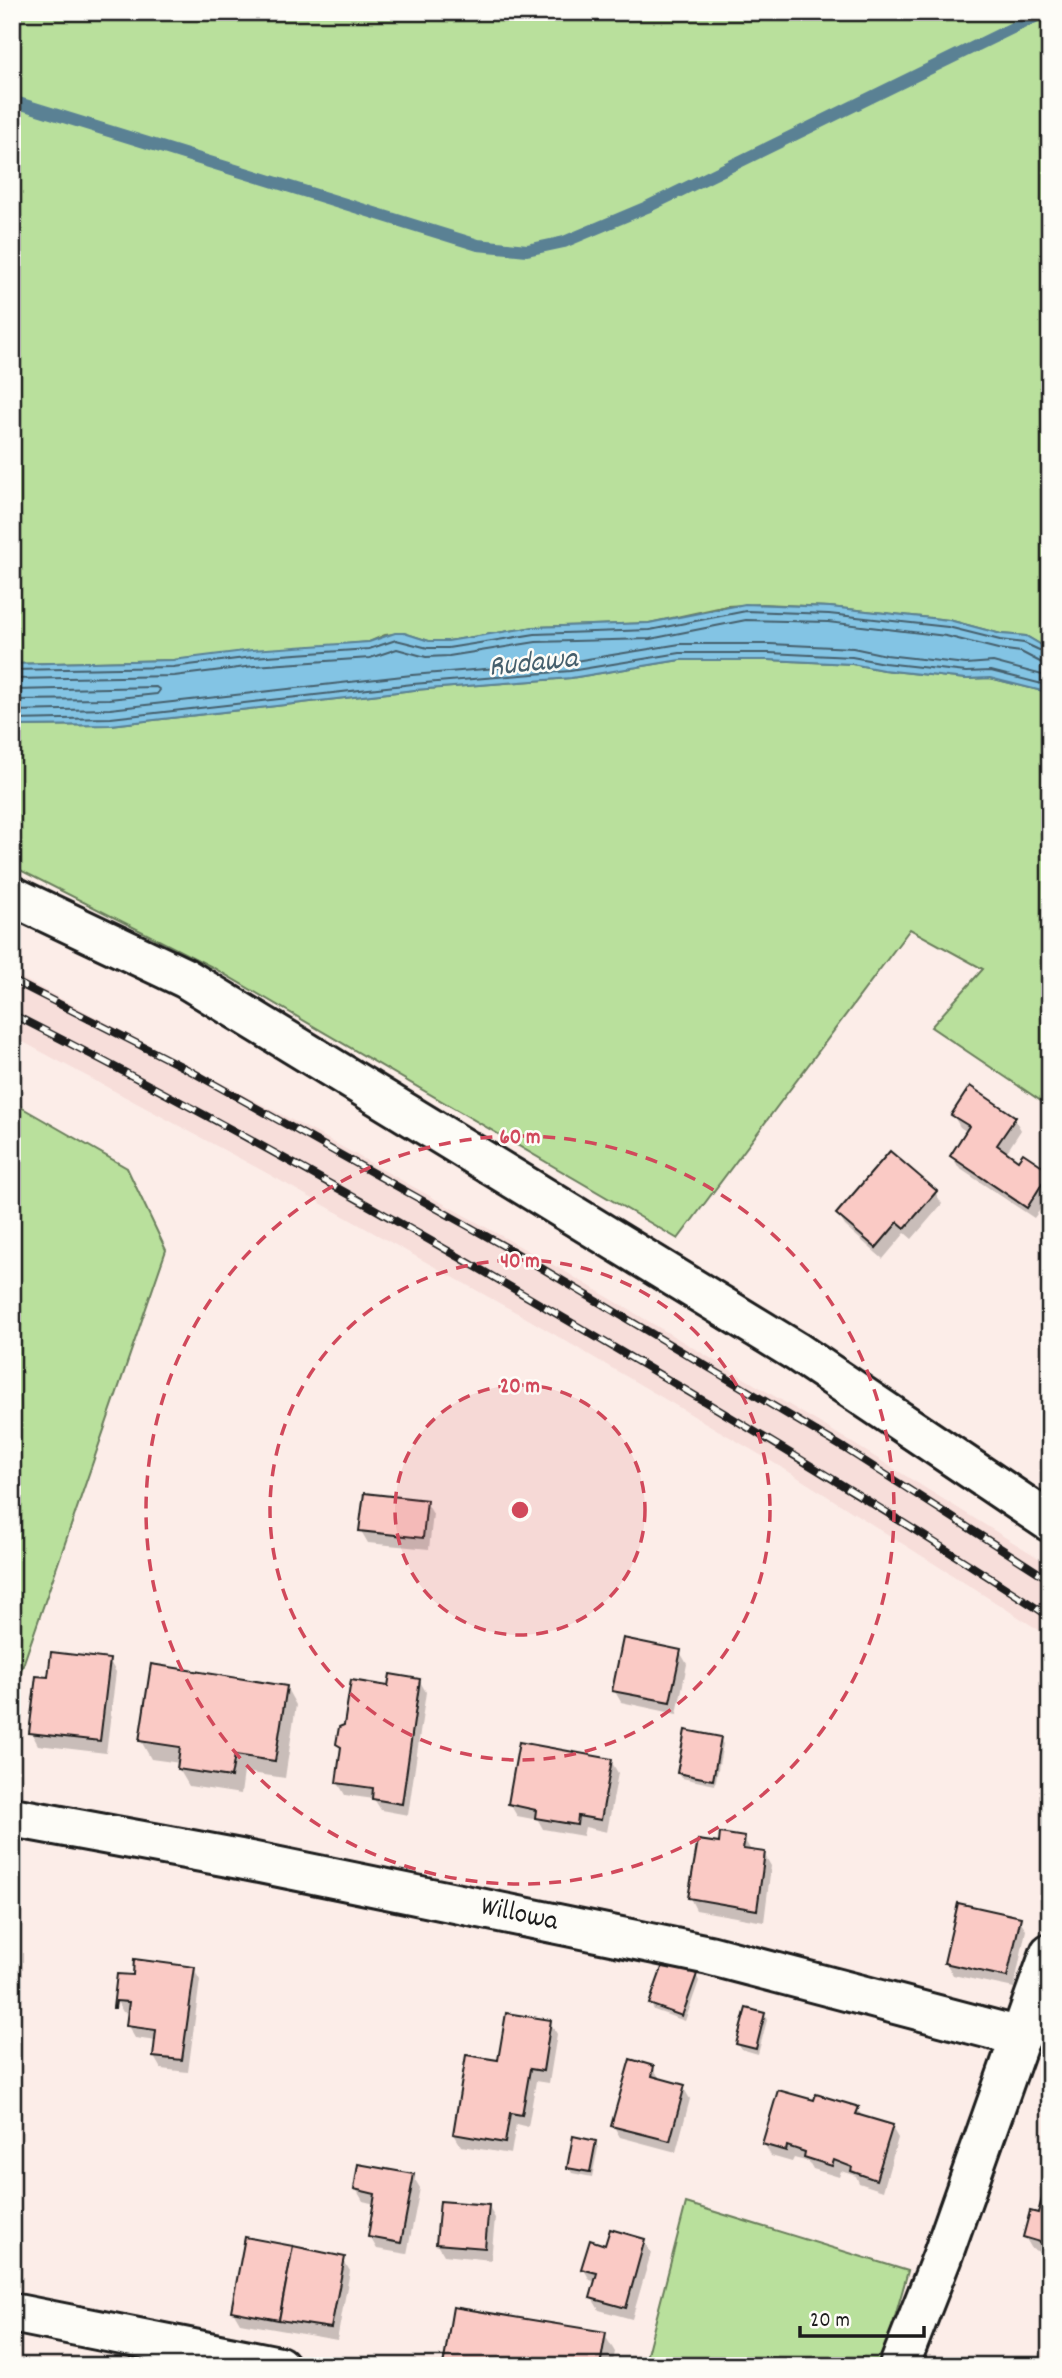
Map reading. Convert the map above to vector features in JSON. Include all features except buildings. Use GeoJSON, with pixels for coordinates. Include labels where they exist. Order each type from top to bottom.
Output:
{"type":"FeatureCollection","features":[{"type":"Feature","properties":{"kind":"street"},"geometry":{"type":"LineString","coordinates":[[12,896],[197,986],[797,1352],[1050,1522]]}},
{"type":"Feature","properties":{"kind":"street","name":"Willowa"},"geometry":{"type":"LineString","coordinates":[[12,1817],[253,1862],[709,1955],[1021,2037]]}},
{"type":"Feature","properties":{"kind":"street"},"geometry":{"type":"LineString","coordinates":[[899,2366],[943,2258],[1050,1953]]}},
{"type":"Feature","properties":{"kind":"street"},"geometry":{"type":"LineString","coordinates":[[12,2313],[279,2366]]}},
{"type":"Feature","properties":{"kind":"shaded area"},"geometry":{"type":"Polygon","coordinates":[[[12,973],[324,1137],[564,1271],[828,1428],[1050,1565],[1050,1637],[786,1470],[528,1319],[263,1171],[12,1036],[12,973]]]}},
{"type":"Feature","properties":{"kind":"green space"},"geometry":{"type":"Polygon","coordinates":[[[12,12],[1050,12],[1050,650],[1026,636],[1001,634],[949,620],[830,607],[763,604],[727,606],[649,623],[534,627],[448,641],[429,641],[404,633],[385,635],[369,642],[173,660],[12,664],[12,12]]]}},
{"type":"Feature","properties":{"kind":"green space"},"geometry":{"type":"Polygon","coordinates":[[[680,660],[852,664],[966,679],[990,678],[1050,693],[1050,1107],[931,1027],[983,969],[910,929],[678,1239],[212,967],[12,866],[12,726],[111,725],[414,690],[571,678],[680,660]]]}},
{"type":"Feature","properties":{"kind":"green space"},"geometry":{"type":"Polygon","coordinates":[[[12,1102],[127,1168],[166,1250],[12,1697],[12,1102]]]}},
{"type":"Feature","properties":{"kind":"green space"},"geometry":{"type":"Polygon","coordinates":[[[686,2203],[908,2271],[881,2366],[644,2366],[686,2203]]]}},
{"type":"Feature","properties":{"kind":"water","name":"Rudawa"},"geometry":{"type":"Polygon","coordinates":[[[745,604],[830,607],[949,620],[1001,634],[1026,636],[1050,650],[1050,693],[990,678],[966,679],[852,664],[680,660],[571,678],[414,690],[111,725],[12,726],[12,664],[173,660],[252,650],[369,642],[395,633],[429,641],[448,641],[534,627],[649,623],[745,604]]]}},
{"type":"Feature","properties":{"kind":"waterway"},"geometry":{"type":"LineString","coordinates":[[12,101],[478,245],[527,250],[564,242],[647,207],[1045,12]]}},
{"type":"Feature","properties":{"kind":"railway"},"geometry":{"type":"LineString","coordinates":[[12,980],[187,1069],[511,1250],[844,1448],[1050,1580]]}},
{"type":"Feature","properties":{"kind":"railway"},"geometry":{"type":"LineString","coordinates":[[12,1014],[248,1139],[481,1270],[792,1454],[1050,1617]]}}]}
